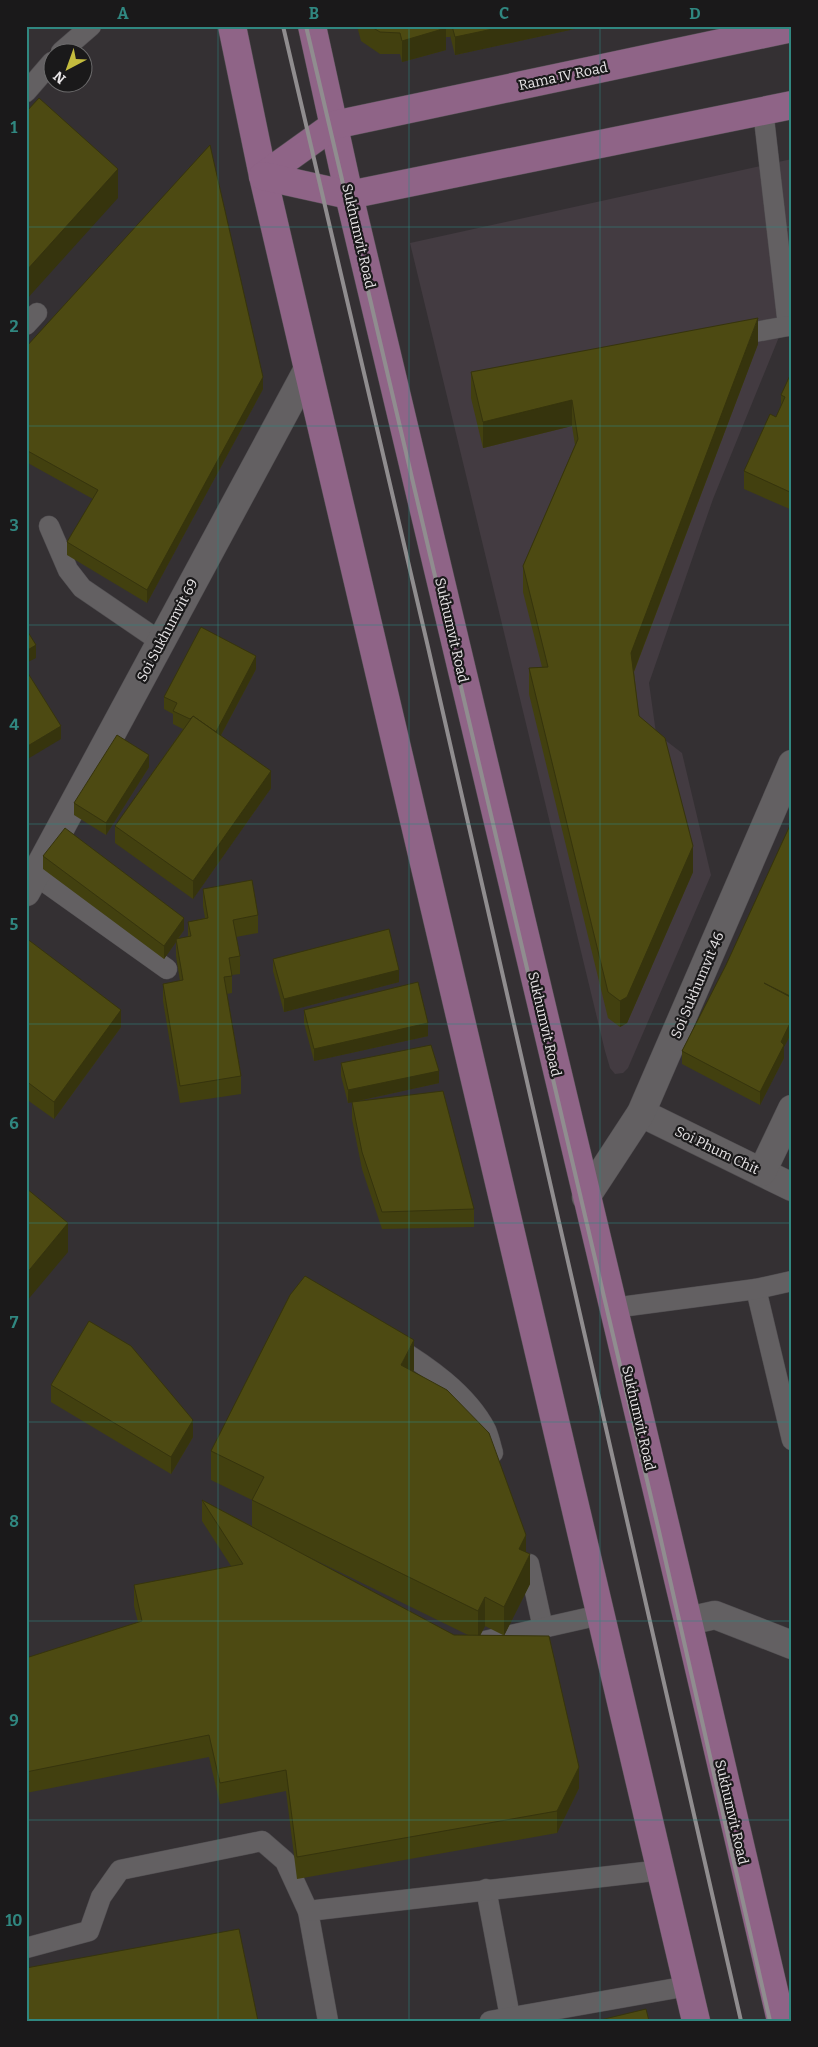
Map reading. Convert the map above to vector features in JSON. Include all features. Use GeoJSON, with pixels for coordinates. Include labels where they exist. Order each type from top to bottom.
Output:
{"type":"FeatureCollection","features":[{"type":"Feature","properties":{"kind":"main road"},"geometry":{"type":"LineString","coordinates":[[232,26],[263,176],[696,2021]]}},
{"type":"Feature","properties":{"kind":"main road","name":"Sukhumvit Road"},"geometry":{"type":"LineString","coordinates":[[312,26],[349,195],[688,1621],[780,2021]]}},
{"type":"Feature","properties":{"kind":"main road","name":"Rama IV Road"},"geometry":{"type":"LineString","coordinates":[[334,125],[792,28]]}},
{"type":"Feature","properties":{"kind":"main road"},"geometry":{"type":"LineString","coordinates":[[263,176],[349,195],[792,104]]}},
{"type":"Feature","properties":{"kind":"main road"},"geometry":{"type":"LineString","coordinates":[[263,176],[334,125]]}},
{"type":"Feature","properties":{"kind":"street","name":"Soi Sukhumvit 69"},"geometry":{"type":"LineString","coordinates":[[31,884],[308,369]]}},
{"type":"Feature","properties":{"kind":"street","name":"Soi Sukhumvit 46"},"geometry":{"type":"LineString","coordinates":[[586,1197],[641,1113],[792,764]]}},
{"type":"Feature","properties":{"kind":"street"},"geometry":{"type":"LineString","coordinates":[[762,1172],[792,1109]]}},
{"type":"Feature","properties":{"kind":"street","name":"Soi Phum Chit"},"geometry":{"type":"LineString","coordinates":[[641,1113],[792,1187]]}},
{"type":"Feature","properties":{"kind":"street"},"geometry":{"type":"LineString","coordinates":[[688,1621],[715,1615],[792,1644]]}},
{"type":"Feature","properties":{"kind":"lane"},"geometry":{"type":"LineString","coordinates":[[73,42],[92,26]]}},
{"type":"Feature","properties":{"kind":"lane"},"geometry":{"type":"LineString","coordinates":[[26,92],[42,74]]}},
{"type":"Feature","properties":{"kind":"lane"},"geometry":{"type":"LineString","coordinates":[[710,341],[790,321],[763,110]]}},
{"type":"Feature","properties":{"kind":"lane"},"geometry":{"type":"LineString","coordinates":[[49,526],[68,570],[82,588],[160,642]]}},
{"type":"Feature","properties":{"kind":"lane"},"geometry":{"type":"LineString","coordinates":[[31,884],[167,969]]}},
{"type":"Feature","properties":{"kind":"lane"},"geometry":{"type":"LineString","coordinates":[[613,1308],[756,1289],[792,1281]]}},
{"type":"Feature","properties":{"kind":"lane"},"geometry":{"type":"LineString","coordinates":[[756,1289],[792,1440]]}},
{"type":"Feature","properties":{"kind":"lane"},"geometry":{"type":"LineString","coordinates":[[376,1336],[417,1360],[460,1396],[486,1430],[500,1475]]}},
{"type":"Feature","properties":{"kind":"lane"},"geometry":{"type":"LineString","coordinates":[[524,1563],[543,1628]]}},
{"type":"Feature","properties":{"kind":"lane"},"geometry":{"type":"LineString","coordinates":[[466,1640],[478,1642],[492,1635],[543,1628],[600,1615]]}},
{"type":"Feature","properties":{"kind":"lane"},"geometry":{"type":"LineString","coordinates":[[26,1948],[89,1931],[101,1897],[120,1870],[262,1841],[285,1861],[308,1911],[328,2021]]}},
{"type":"Feature","properties":{"kind":"lane"},"geometry":{"type":"LineString","coordinates":[[308,1911],[662,1870]]}},
{"type":"Feature","properties":{"kind":"lane"},"geometry":{"type":"LineString","coordinates":[[486,1889],[510,2017]]}},
{"type":"Feature","properties":{"kind":"lane"},"geometry":{"type":"LineString","coordinates":[[490,2021],[688,1986]]}},
{"type":"Feature","properties":{"kind":"shaded area"},"geometry":{"type":"Polygon","coordinates":[[[792,159],[792,305],[713,499],[649,683],[656,733],[682,753],[711,875],[628,1068],[623,1073],[615,1074],[610,1068],[605,1051],[410,243],[792,159]]]}},
{"type":"Feature","properties":{"kind":"building"},"geometry":{"type":"Polygon","coordinates":[[[370,26],[446,26],[446,28],[402,41],[400,33],[380,32],[370,26]]]}},
{"type":"Feature","properties":{"kind":"building"},"geometry":{"type":"Polygon","coordinates":[[[452,26],[507,26],[455,37],[452,26]]]}},
{"type":"Feature","properties":{"kind":"building"},"geometry":{"type":"Polygon","coordinates":[[[39,98],[118,169],[26,271],[26,112],[39,98]]]}},
{"type":"Feature","properties":{"kind":"building"},"geometry":{"type":"Polygon","coordinates":[[[210,145],[263,377],[147,590],[67,542],[98,490],[26,450],[26,347],[210,145]]]}},
{"type":"Feature","properties":{"kind":"building"},"geometry":{"type":"Polygon","coordinates":[[[758,318],[631,653],[639,716],[665,738],[693,846],[627,997],[620,1001],[608,992],[529,668],[548,667],[523,566],[578,439],[572,400],[483,422],[471,372],[758,318]]]}},
{"type":"Feature","properties":{"kind":"building"},"geometry":{"type":"Polygon","coordinates":[[[792,371],[792,493],[744,471],[770,414],[776,417],[785,397],[781,395],[792,371]]]}},
{"type":"Feature","properties":{"kind":"building"},"geometry":{"type":"Polygon","coordinates":[[[201,627],[256,656],[216,732],[193,716],[190,719],[173,711],[177,703],[164,697],[201,627]]]}},
{"type":"Feature","properties":{"kind":"building"},"geometry":{"type":"Polygon","coordinates":[[[26,629],[36,645],[26,651],[26,629]]]}},
{"type":"Feature","properties":{"kind":"building"},"geometry":{"type":"Polygon","coordinates":[[[26,670],[61,726],[26,747],[26,670]]]}},
{"type":"Feature","properties":{"kind":"building"},"geometry":{"type":"Polygon","coordinates":[[[193,716],[271,771],[193,881],[115,826],[193,716]]]}},
{"type":"Feature","properties":{"kind":"building"},"geometry":{"type":"Polygon","coordinates":[[[117,735],[149,755],[106,823],[74,803],[117,735]]]}},
{"type":"Feature","properties":{"kind":"building"},"geometry":{"type":"Polygon","coordinates":[[[792,821],[792,997],[764,983],[792,998],[792,1019],[781,1042],[784,1045],[760,1092],[682,1051],[726,965],[792,821]]]}},
{"type":"Feature","properties":{"kind":"building"},"geometry":{"type":"Polygon","coordinates":[[[65,828],[184,918],[164,946],[43,856],[65,828]]]}},
{"type":"Feature","properties":{"kind":"building"},"geometry":{"type":"Polygon","coordinates":[[[252,880],[258,915],[233,920],[240,956],[229,958],[232,976],[224,977],[241,1076],[180,1086],[163,984],[183,980],[176,939],[191,936],[188,922],[208,918],[203,889],[252,880]]]}},
{"type":"Feature","properties":{"kind":"building"},"geometry":{"type":"Polygon","coordinates":[[[389,929],[399,970],[284,999],[273,959],[389,929]]]}},
{"type":"Feature","properties":{"kind":"building"},"geometry":{"type":"Polygon","coordinates":[[[26,938],[121,1010],[54,1102],[26,1081],[26,938]]]}},
{"type":"Feature","properties":{"kind":"building"},"geometry":{"type":"Polygon","coordinates":[[[418,982],[428,1023],[314,1049],[304,1010],[418,982]]]}},
{"type":"Feature","properties":{"kind":"building"},"geometry":{"type":"Polygon","coordinates":[[[431,1045],[439,1071],[348,1090],[341,1063],[431,1045]]]}},
{"type":"Feature","properties":{"kind":"building"},"geometry":{"type":"Polygon","coordinates":[[[443,1091],[474,1209],[382,1212],[362,1152],[352,1102],[443,1091]]]}},
{"type":"Feature","properties":{"kind":"building"},"geometry":{"type":"Polygon","coordinates":[[[26,1188],[68,1223],[26,1274],[26,1188]]]}},
{"type":"Feature","properties":{"kind":"building"},"geometry":{"type":"Polygon","coordinates":[[[305,1276],[414,1340],[401,1365],[447,1390],[489,1433],[526,1535],[519,1549],[530,1554],[504,1607],[485,1597],[478,1611],[252,1500],[264,1477],[211,1451],[290,1295],[305,1276]]]}},
{"type":"Feature","properties":{"kind":"building"},"geometry":{"type":"Polygon","coordinates":[[[89,1321],[131,1346],[193,1420],[171,1457],[51,1385],[89,1321]]]}},
{"type":"Feature","properties":{"kind":"building"},"geometry":{"type":"Polygon","coordinates":[[[202,1500],[454,1635],[549,1636],[579,1767],[557,1811],[297,1857],[286,1770],[220,1783],[209,1735],[26,1772],[26,1658],[142,1621],[134,1585],[243,1564],[202,1500]]]}},
{"type":"Feature","properties":{"kind":"building"},"geometry":{"type":"Polygon","coordinates":[[[239,1929],[258,2021],[26,2021],[26,1968],[239,1929]]]}},
{"type":"Feature","properties":{"kind":"building"},"geometry":{"type":"Polygon","coordinates":[[[646,2009],[649,2021],[596,2021],[646,2009]]]}},
{"type":"Feature","properties":{"kind":"railway"},"geometry":{"type":"LineString","coordinates":[[283,26],[428,647],[741,2021]]}},
{"type":"Feature","properties":{"kind":"railway"},"geometry":{"type":"LineString","coordinates":[[306,26],[658,1527],[770,2021]]}}]}
